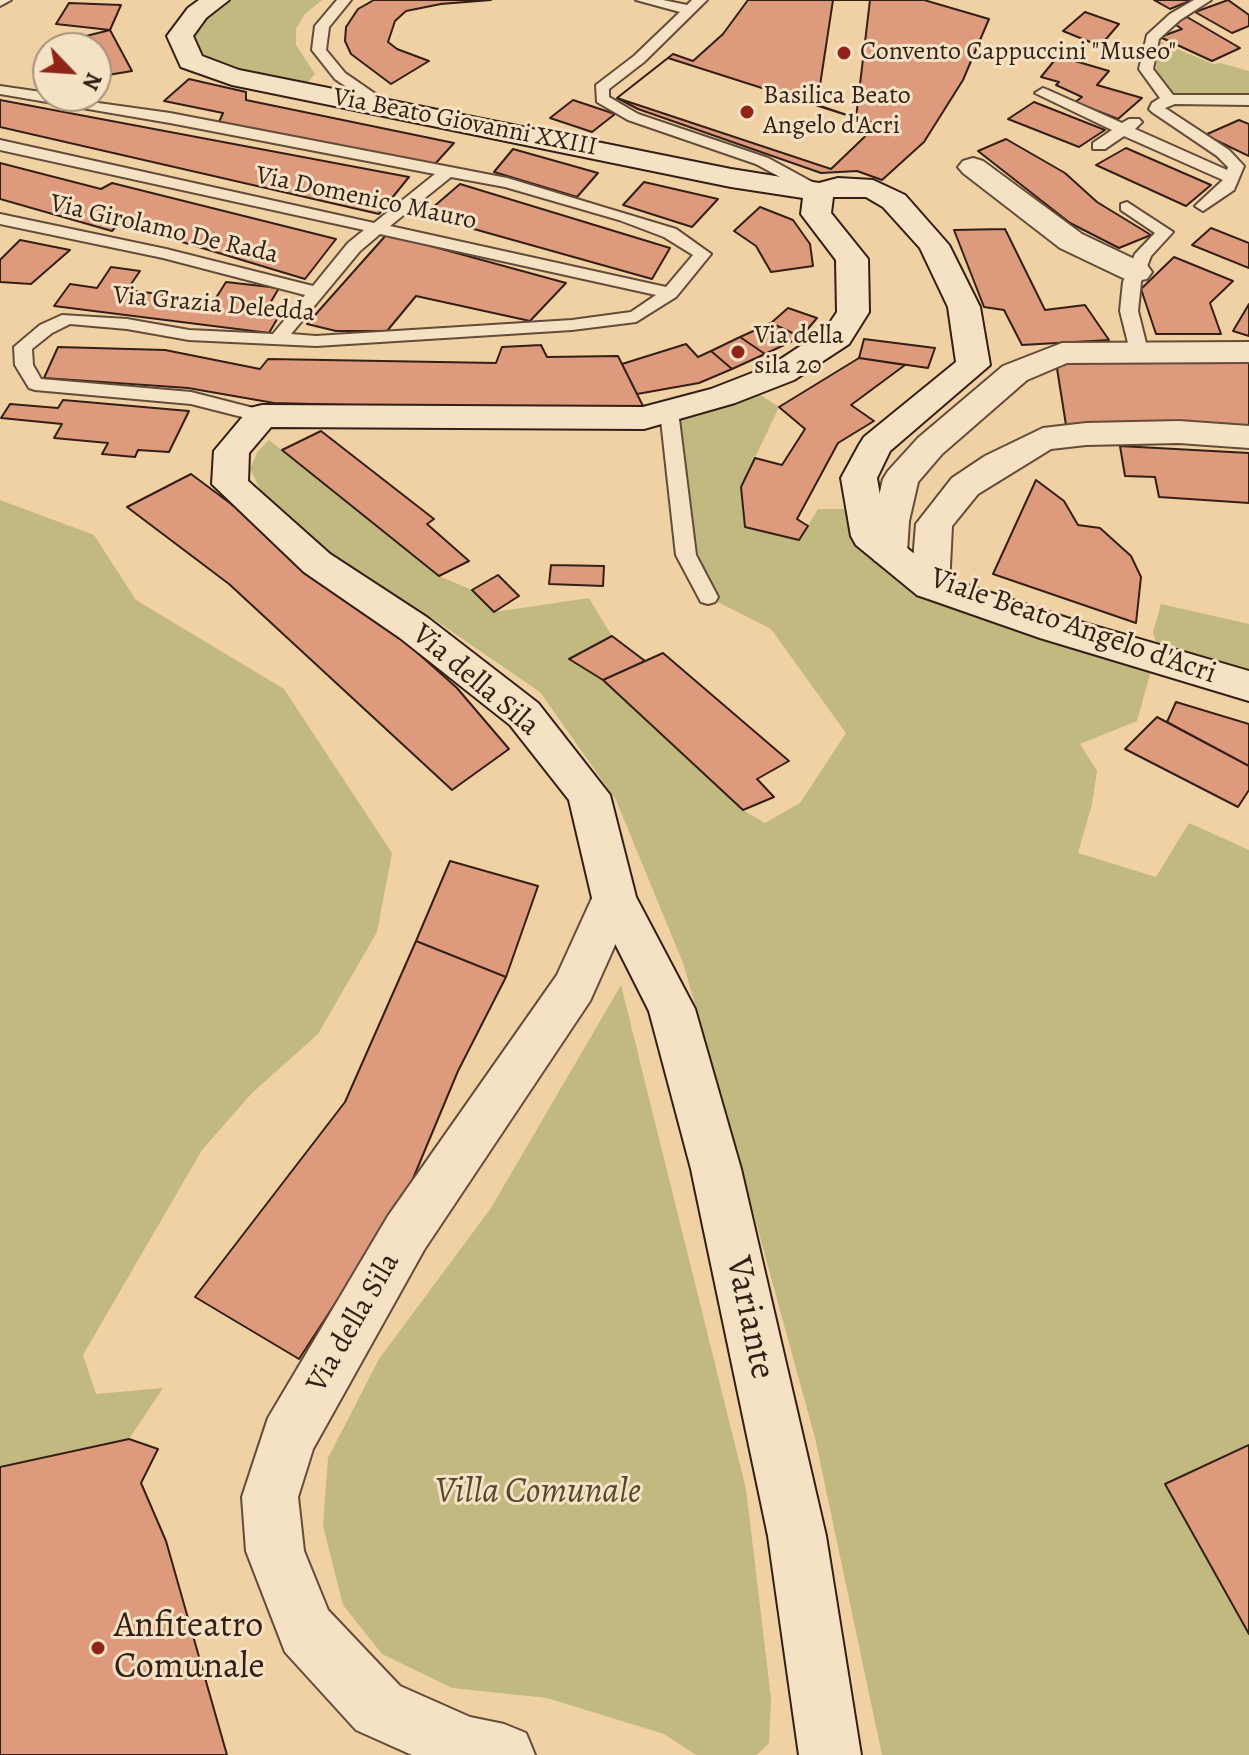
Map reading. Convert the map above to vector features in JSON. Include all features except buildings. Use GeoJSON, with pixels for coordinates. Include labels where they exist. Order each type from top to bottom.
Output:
{"type":"FeatureCollection","features":[{"type":"Feature","properties":{"kind":"main road","name":"Via Beato Giovanni XXIII"},"geometry":{"type":"LineString","coordinates":[[216,0],[197,13],[180,36],[191,61],[232,77],[731,178],[819,192]]}},
{"type":"Feature","properties":{"kind":"main road"},"geometry":{"type":"LineString","coordinates":[[973,167],[1071,241],[1136,272]]}},
{"type":"Feature","properties":{"kind":"main road","name":"Viale Beato Angelo d'Acri"},"geometry":{"type":"LineString","coordinates":[[819,192],[838,187],[873,189],[894,201],[934,245],[964,307],[973,365],[876,445],[859,478],[869,536],[930,586],[1054,628],[1249,686]]}},
{"type":"Feature","properties":{"kind":"main road"},"geometry":{"type":"LineString","coordinates":[[262,416],[644,418],[723,396],[782,373],[837,337],[853,312],[852,259],[816,214],[819,192]]}},
{"type":"Feature","properties":{"kind":"main road"},"geometry":{"type":"LineString","coordinates":[[888,552],[891,521],[901,479],[930,446],[1015,373],[1062,353],[1249,352]]}},
{"type":"Feature","properties":{"kind":"main road","name":"Via della Sila"},"geometry":{"type":"LineString","coordinates":[[262,416],[232,451],[230,484],[317,563],[414,628],[524,714],[589,795],[614,898],[574,987],[406,1233],[288,1438],[270,1497],[275,1551],[306,1631],[378,1708],[467,1748],[504,1755]]}},
{"type":"Feature","properties":{"kind":"main road"},"geometry":{"type":"LineString","coordinates":[[930,586],[934,524],[965,486],[1043,439],[1086,434],[1179,432],[1249,437]]}},
{"type":"Feature","properties":{"kind":"main road","name":"Variante"},"geometry":{"type":"LineString","coordinates":[[614,898],[672,1009],[716,1169],[797,1536],[830,1755]]}},
{"type":"Feature","properties":{"kind":"lane"},"geometry":{"type":"LineString","coordinates":[[344,0],[322,26],[319,50],[340,76],[382,105]]}},
{"type":"Feature","properties":{"kind":"lane"},"geometry":{"type":"LineString","coordinates":[[643,0],[695,3]]}},
{"type":"Feature","properties":{"kind":"lane"},"geometry":{"type":"LineString","coordinates":[[1203,206],[1228,187],[1236,166],[1163,105],[1146,69],[1152,38],[1175,17],[1204,0]]}},
{"type":"Feature","properties":{"kind":"lane"},"geometry":{"type":"LineString","coordinates":[[695,3],[639,59],[601,88],[602,99],[633,117],[762,161],[819,192]]}},
{"type":"Feature","properties":{"kind":"lane"},"geometry":{"type":"LineString","coordinates":[[0,90],[170,118],[507,183],[625,217],[670,233],[703,254],[670,293]]}},
{"type":"Feature","properties":{"kind":"lane"},"geometry":{"type":"LineString","coordinates":[[1043,93],[1231,178]]}},
{"type":"Feature","properties":{"kind":"lane"},"geometry":{"type":"LineString","coordinates":[[1099,146],[1163,105],[1249,100]]}},
{"type":"Feature","properties":{"kind":"lane","name":"Via Domenico Mauro"},"geometry":{"type":"LineString","coordinates":[[0,145],[670,293]]}},
{"type":"Feature","properties":{"kind":"lane"},"geometry":{"type":"LineString","coordinates":[[278,339],[354,247],[447,172]]}},
{"type":"Feature","properties":{"kind":"lane"},"geometry":{"type":"LineString","coordinates":[[1127,207],[1165,232],[1143,254],[1136,272],[1129,311],[1139,351]]}},
{"type":"Feature","properties":{"kind":"lane","name":"Via Girolamo De Rada"},"geometry":{"type":"LineString","coordinates":[[0,219],[166,254],[263,281],[317,292]]}},
{"type":"Feature","properties":{"kind":"lane","name":"Via Grazia Deledda"},"geometry":{"type":"LineString","coordinates":[[262,416],[191,398],[35,384],[24,365],[23,347],[46,329],[68,319],[127,324],[189,335],[316,341],[572,325],[636,317],[670,293]]}},
{"type":"Feature","properties":{"kind":"lane"},"geometry":{"type":"LineString","coordinates":[[669,411],[686,555],[708,597]]}},
{"type":"Feature","properties":{"kind":"green space"},"geometry":{"type":"Polygon","coordinates":[[[216,0],[322,0],[305,14],[296,29],[296,45],[315,74],[301,90],[191,61],[180,36],[216,0]]]}},
{"type":"Feature","properties":{"kind":"green space"},"geometry":{"type":"Polygon","coordinates":[[[1158,41],[1213,64],[1249,71],[1249,96],[1172,94],[1156,70],[1158,41]]]}},
{"type":"Feature","properties":{"kind":"green space"},"geometry":{"type":"Polygon","coordinates":[[[748,387],[779,407],[741,487],[746,527],[799,540],[818,509],[865,509],[930,586],[1161,659],[1153,632],[1161,604],[1249,624],[1249,687],[1152,667],[1137,721],[1080,744],[1097,771],[1092,804],[1078,853],[1156,877],[1189,823],[1249,850],[1249,1445],[1165,1485],[1249,1634],[1249,1755],[882,1755],[815,1438],[722,1098],[683,963],[616,800],[540,692],[432,618],[332,557],[264,497],[250,469],[258,451],[269,440],[439,576],[472,590],[494,612],[589,598],[612,636],[570,659],[603,680],[743,810],[765,823],[800,803],[846,733],[771,629],[708,597],[686,555],[669,411],[748,387]]]}},
{"type":"Feature","properties":{"kind":"green space"},"geometry":{"type":"Polygon","coordinates":[[[0,500],[94,535],[136,600],[284,689],[392,853],[377,932],[318,1034],[252,1093],[202,1150],[83,1355],[96,1394],[163,1388],[129,1439],[0,1467],[0,500]]]}},
{"type":"Feature","properties":{"kind":"green space","name":"Villa Comunale"},"geometry":{"type":"Polygon","coordinates":[[[621,985],[746,1489],[771,1698],[769,1743],[757,1755],[696,1755],[664,1734],[547,1698],[452,1688],[382,1654],[343,1605],[323,1526],[328,1458],[379,1359],[491,1208],[621,985]]]}},
{"type":"Feature","properties":{"kind":"place","name":"Convento Cappuccini \"Museo\""},"geometry":{"type":"Point","coordinates":[844,53]}},
{"type":"Feature","properties":{"kind":"place","name":"Basilica Beato Angelo d'Acri"},"geometry":{"type":"Point","coordinates":[747,112]}},
{"type":"Feature","properties":{"kind":"place","name":"Via della sila 20"},"geometry":{"type":"Point","coordinates":[738,352]}},
{"type":"Feature","properties":{"kind":"place","name":"Anfiteatro Comunale"},"geometry":{"type":"Point","coordinates":[98,1648]}}]}
